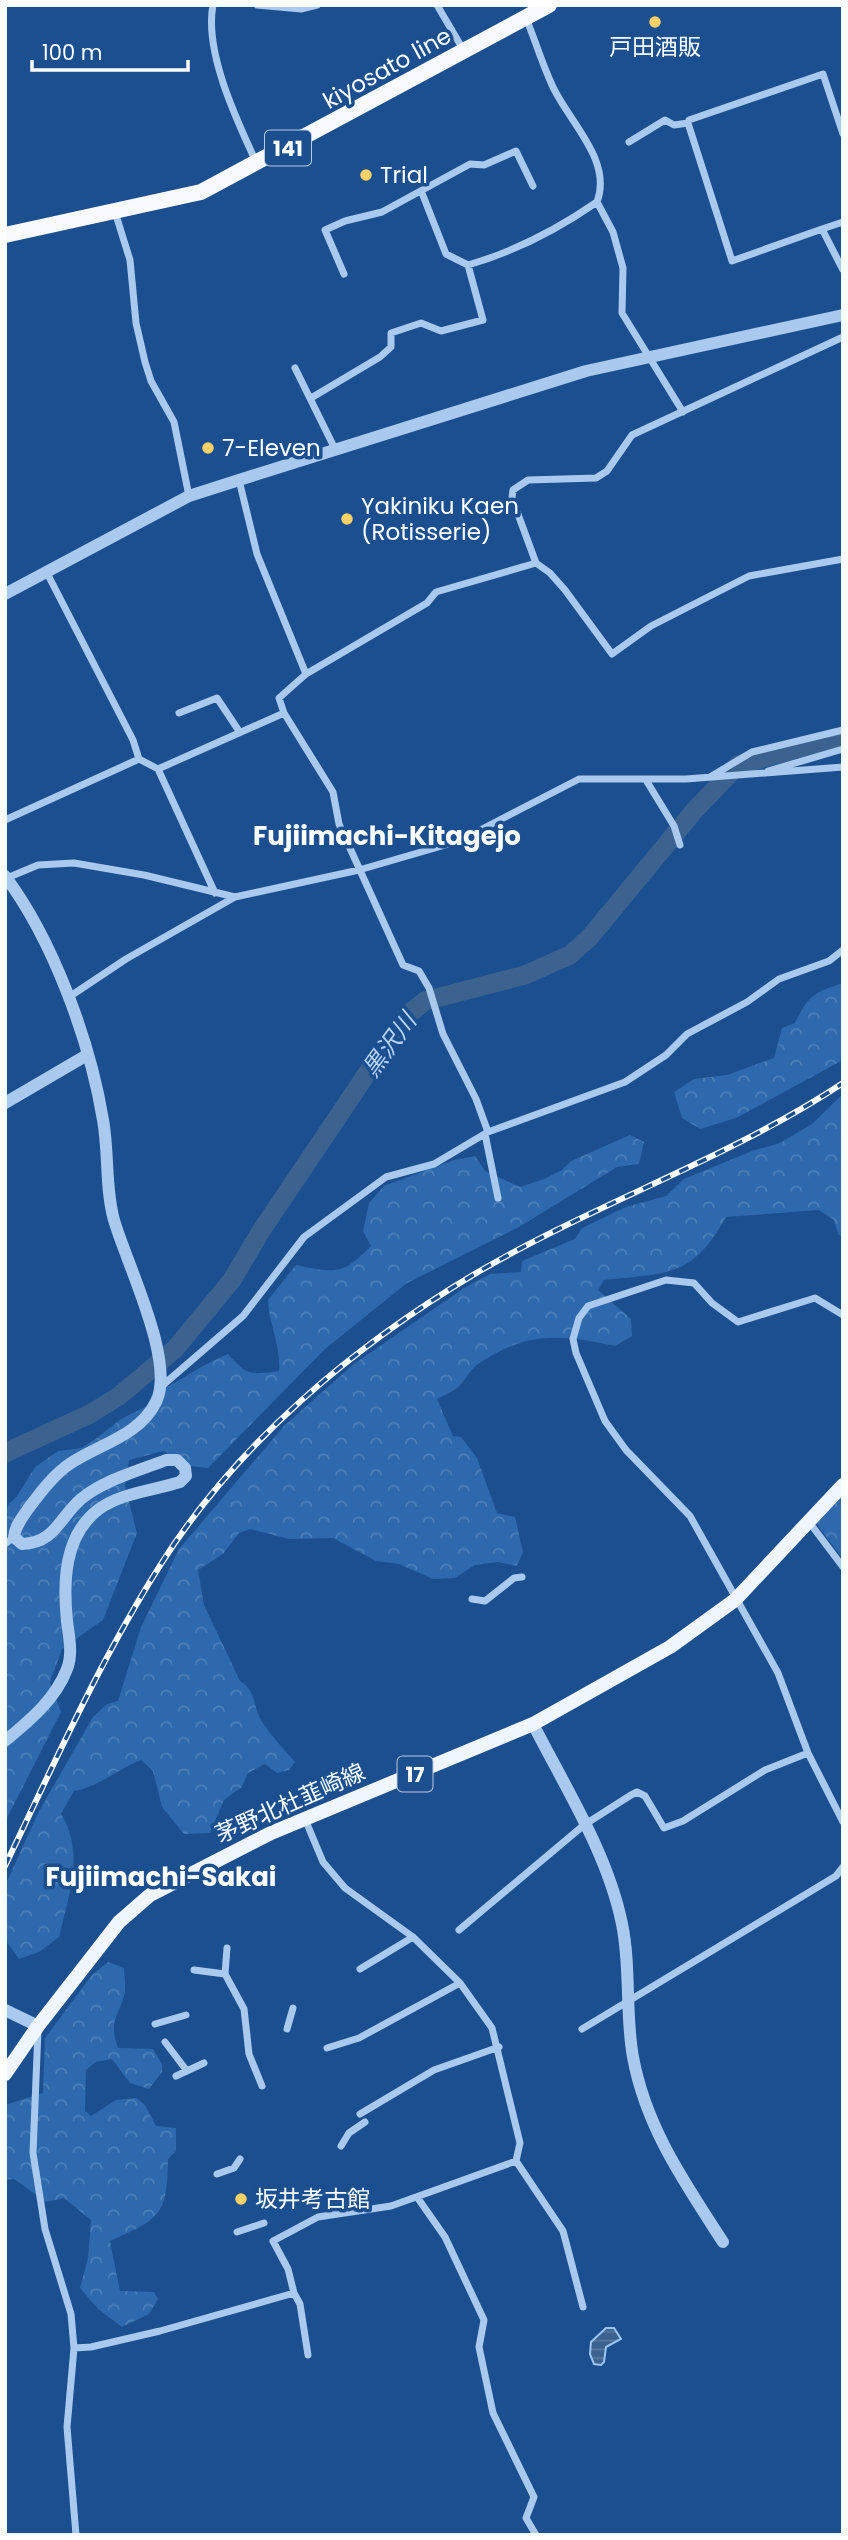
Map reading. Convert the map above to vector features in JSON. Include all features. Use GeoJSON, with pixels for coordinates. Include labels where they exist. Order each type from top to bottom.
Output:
{"type":"FeatureCollection","features":[{"type":"Feature","properties":{"kind":"highway","name":"kiyosato line"},"geometry":{"type":"LineString","coordinates":[[5,235],[201,192],[549,5]]}},
{"type":"Feature","properties":{"kind":"main road","name":"茅野北杜韮崎線"},"geometry":{"type":"LineString","coordinates":[[5,2074],[38,2026],[119,1922],[135,1906],[187,1875],[305,1818],[533,1724],[670,1647],[735,1600],[843,1485]]}},
{"type":"Feature","properties":{"kind":"street"},"geometry":{"type":"LineString","coordinates":[[213,5],[210,33],[213,48],[237,121],[257,164]]}},
{"type":"Feature","properties":{"kind":"street"},"geometry":{"type":"LineString","coordinates":[[257,5],[301,9],[317,5]]}},
{"type":"Feature","properties":{"kind":"street"},"geometry":{"type":"LineString","coordinates":[[436,5],[465,52]]}},
{"type":"Feature","properties":{"kind":"street"},"geometry":{"type":"LineString","coordinates":[[422,192],[446,254],[468,265],[489,259],[573,219],[597,202],[603,187],[586,138],[553,87],[526,18]]}},
{"type":"Feature","properties":{"kind":"street"},"geometry":{"type":"LineString","coordinates":[[629,142],[665,120],[674,125],[688,123],[689,120],[823,74],[843,134]]}},
{"type":"Feature","properties":{"kind":"street"},"geometry":{"type":"LineString","coordinates":[[831,97],[842,100]]}},
{"type":"Feature","properties":{"kind":"street"},"geometry":{"type":"LineString","coordinates":[[688,123],[732,261],[843,222]]}},
{"type":"Feature","properties":{"kind":"street"},"geometry":{"type":"LineString","coordinates":[[344,274],[325,230],[345,221],[382,212],[470,164],[484,165],[516,151],[533,186]]}},
{"type":"Feature","properties":{"kind":"street"},"geometry":{"type":"LineString","coordinates":[[597,202],[613,232],[623,268],[622,313],[683,412]]}},
{"type":"Feature","properties":{"kind":"street"},"geometry":{"type":"LineString","coordinates":[[115,211],[130,260],[136,323],[145,362],[151,381],[174,422],[189,496]]}},
{"type":"Feature","properties":{"kind":"street"},"geometry":{"type":"LineString","coordinates":[[822,229],[843,271]]}},
{"type":"Feature","properties":{"kind":"street"},"geometry":{"type":"LineString","coordinates":[[311,398],[380,358],[391,347],[391,333],[421,323],[441,331],[483,320],[468,265]]}},
{"type":"Feature","properties":{"kind":"street"},"geometry":{"type":"LineString","coordinates":[[5,594],[189,496],[586,370],[843,315]]}},
{"type":"Feature","properties":{"kind":"street"},"geometry":{"type":"LineString","coordinates":[[843,337],[632,435],[607,471],[596,478],[528,480],[513,490],[518,522],[536,564],[550,573],[565,590],[612,654],[644,629],[749,576],[843,559]]}},
{"type":"Feature","properties":{"kind":"street"},"geometry":{"type":"LineString","coordinates":[[295,368],[335,449]]}},
{"type":"Feature","properties":{"kind":"street"},"geometry":{"type":"LineString","coordinates":[[239,480],[257,554],[306,674]]}},
{"type":"Feature","properties":{"kind":"street"},"geometry":{"type":"LineString","coordinates":[[498,1198],[486,1133],[476,1099],[443,1034],[429,988],[419,971],[403,965],[340,824],[333,792],[284,713],[279,698],[306,674],[427,603],[436,592],[536,564]]}},
{"type":"Feature","properties":{"kind":"street"},"geometry":{"type":"LineString","coordinates":[[47,573],[133,740],[139,760],[158,769],[215,893]]}},
{"type":"Feature","properties":{"kind":"street"},"geometry":{"type":"LineString","coordinates":[[179,713],[217,698],[239,731]]}},
{"type":"Feature","properties":{"kind":"street"},"geometry":{"type":"LineString","coordinates":[[158,769],[284,713]]}},
{"type":"Feature","properties":{"kind":"street"},"geometry":{"type":"LineString","coordinates":[[712,777],[752,752],[843,730]]}},
{"type":"Feature","properties":{"kind":"street"},"geometry":{"type":"LineString","coordinates":[[764,773],[843,749]]}},
{"type":"Feature","properties":{"kind":"street"},"geometry":{"type":"LineString","coordinates":[[5,820],[139,760]]}},
{"type":"Feature","properties":{"kind":"street"},"geometry":{"type":"LineString","coordinates":[[68,998],[126,959],[234,897],[359,870],[458,841],[579,779],[712,777],[843,767]]}},
{"type":"Feature","properties":{"kind":"street"},"geometry":{"type":"LineString","coordinates":[[646,780],[674,826],[679,842]]}},
{"type":"Feature","properties":{"kind":"street"},"geometry":{"type":"LineString","coordinates":[[163,1385],[159,1353],[113,1216],[98,1089],[48,946],[22,898],[6,877],[38,865],[74,863],[144,875],[234,897]]}},
{"type":"Feature","properties":{"kind":"street"},"geometry":{"type":"LineString","coordinates":[[5,1741],[36,1715],[54,1694],[68,1667],[70,1649],[63,1588],[68,1558],[78,1533],[101,1507],[180,1482],[186,1476],[185,1468],[177,1460],[166,1460],[112,1481],[78,1501],[54,1533],[40,1542],[22,1544],[10,1540],[18,1524],[39,1493],[69,1464],[122,1436],[143,1419],[155,1404],[163,1385],[243,1316],[304,1237],[386,1177],[434,1164],[486,1133],[625,1082],[666,1055],[687,1034],[747,1002],[779,979],[829,961],[843,950]]}},
{"type":"Feature","properties":{"kind":"street"},"geometry":{"type":"LineString","coordinates":[[5,1103],[87,1055]]}},
{"type":"Feature","properties":{"kind":"street"},"geometry":{"type":"LineString","coordinates":[[843,1315],[816,1298],[738,1322],[712,1303],[694,1283],[666,1280],[587,1306],[579,1318],[573,1339],[576,1353],[605,1421],[626,1450],[691,1516],[735,1600],[778,1673],[808,1753],[843,1822]]}},
{"type":"Feature","properties":{"kind":"street"},"geometry":{"type":"LineString","coordinates":[[809,1521],[843,1567]]}},
{"type":"Feature","properties":{"kind":"street"},"geometry":{"type":"LineString","coordinates":[[472,1599],[485,1601],[514,1577],[522,1577]]}},
{"type":"Feature","properties":{"kind":"street"},"geometry":{"type":"LineString","coordinates":[[533,1724],[610,1882],[622,1923],[633,2056],[643,2099],[658,2139],[723,2242]]}},
{"type":"Feature","properties":{"kind":"street"},"geometry":{"type":"LineString","coordinates":[[459,1930],[584,1825],[638,1792],[645,1796],[664,1828],[683,1821],[765,1770],[808,1753]]}},
{"type":"Feature","properties":{"kind":"street"},"geometry":{"type":"LineString","coordinates":[[305,1818],[323,1862],[345,1888],[413,1937],[460,1983],[492,2028],[499,2047],[520,2143],[516,2161],[562,2231],[583,2307]]}},
{"type":"Feature","properties":{"kind":"street"},"geometry":{"type":"LineString","coordinates":[[582,2029],[836,1876],[843,1867]]}},
{"type":"Feature","properties":{"kind":"street"},"geometry":{"type":"LineString","coordinates":[[360,1969],[413,1937]]}},
{"type":"Feature","properties":{"kind":"street"},"geometry":{"type":"LineString","coordinates":[[227,1948],[225,1974],[244,2009],[249,2054],[262,2086]]}},
{"type":"Feature","properties":{"kind":"street"},"geometry":{"type":"LineString","coordinates":[[194,1970],[225,1974]]}},
{"type":"Feature","properties":{"kind":"street"},"geometry":{"type":"LineString","coordinates":[[327,2048],[359,2038],[460,1983]]}},
{"type":"Feature","properties":{"kind":"street"},"geometry":{"type":"LineString","coordinates":[[286,2029],[293,2008]]}},
{"type":"Feature","properties":{"kind":"street"},"geometry":{"type":"LineString","coordinates":[[7,2011],[38,2026],[33,2153],[45,2229],[71,2314],[74,2348],[67,2427],[76,2535]]}},
{"type":"Feature","properties":{"kind":"street"},"geometry":{"type":"LineString","coordinates":[[155,2024],[186,2015]]}},
{"type":"Feature","properties":{"kind":"street"},"geometry":{"type":"LineString","coordinates":[[165,2042],[187,2071]]}},
{"type":"Feature","properties":{"kind":"street"},"geometry":{"type":"LineString","coordinates":[[360,2114],[407,2083],[434,2070],[499,2047]]}},
{"type":"Feature","properties":{"kind":"street"},"geometry":{"type":"LineString","coordinates":[[176,2076],[204,2063]]}},
{"type":"Feature","properties":{"kind":"street"},"geometry":{"type":"LineString","coordinates":[[341,2146],[349,2133],[365,2122]]}},
{"type":"Feature","properties":{"kind":"street"},"geometry":{"type":"LineString","coordinates":[[217,2174],[233,2168],[240,2159]]}},
{"type":"Feature","properties":{"kind":"street"},"geometry":{"type":"LineString","coordinates":[[308,2355],[300,2304],[294,2293],[288,2269],[273,2241],[318,2217],[391,2206],[516,2161]]}},
{"type":"Feature","properties":{"kind":"street"},"geometry":{"type":"LineString","coordinates":[[417,2197],[445,2237],[484,2320],[480,2347],[493,2413],[534,2497],[526,2518],[536,2535]]}},
{"type":"Feature","properties":{"kind":"street"},"geometry":{"type":"LineString","coordinates":[[237,2232],[264,2223]]}},
{"type":"Feature","properties":{"kind":"street"},"geometry":{"type":"LineString","coordinates":[[74,2348],[91,2347],[160,2331],[294,2293]]}},
{"type":"Feature","properties":{"kind":"green space"},"geometry":{"type":"Polygon","coordinates":[[[843,983],[843,1060],[736,1118],[700,1129],[682,1118],[674,1092],[694,1079],[727,1075],[774,1058],[782,1028],[795,1023],[813,996],[843,983]]]}},
{"type":"Feature","properties":{"kind":"green space"},"geometry":{"type":"Polygon","coordinates":[[[843,1094],[843,1237],[838,1234],[834,1220],[819,1210],[726,1217],[702,1252],[676,1269],[645,1276],[604,1280],[598,1290],[631,1319],[632,1336],[615,1346],[578,1339],[544,1338],[512,1346],[478,1364],[456,1389],[437,1399],[453,1436],[461,1437],[477,1458],[497,1513],[515,1517],[523,1552],[517,1566],[498,1562],[475,1565],[455,1578],[433,1579],[399,1564],[376,1561],[333,1538],[289,1539],[250,1529],[239,1533],[223,1554],[198,1570],[204,1605],[240,1681],[250,1690],[263,1723],[295,1762],[289,1770],[277,1773],[265,1764],[248,1773],[242,1787],[224,1800],[210,1833],[184,1834],[162,1807],[153,1771],[141,1760],[91,1786],[74,1791],[61,1814],[68,1828],[74,1859],[59,1937],[39,1952],[19,1959],[5,1940],[5,1886],[38,1813],[93,1717],[107,1704],[118,1701],[141,1627],[179,1549],[284,1426],[354,1364],[464,1288],[490,1274],[521,1272],[522,1261],[575,1239],[582,1228],[626,1207],[666,1196],[684,1179],[752,1151],[780,1143],[812,1124],[843,1094]]]}},
{"type":"Feature","properties":{"kind":"green space"},"geometry":{"type":"Polygon","coordinates":[[[630,1135],[644,1142],[639,1164],[617,1167],[519,1227],[407,1283],[325,1349],[208,1468],[189,1466],[163,1451],[129,1460],[125,1486],[137,1533],[103,1620],[62,1649],[50,1682],[61,1712],[5,1822],[5,1508],[17,1496],[35,1467],[58,1451],[81,1448],[93,1441],[121,1419],[147,1406],[151,1396],[228,1354],[250,1372],[279,1371],[268,1300],[296,1265],[337,1270],[361,1256],[371,1246],[363,1231],[369,1203],[384,1186],[454,1160],[475,1156],[485,1171],[520,1187],[544,1179],[562,1170],[571,1161],[630,1135]]]}},
{"type":"Feature","properties":{"kind":"green space"},"geometry":{"type":"Polygon","coordinates":[[[843,1492],[843,1559],[815,1522],[843,1492]]]}},
{"type":"Feature","properties":{"kind":"green space"},"geometry":{"type":"Polygon","coordinates":[[[108,1962],[124,1968],[125,1992],[114,2024],[118,2048],[153,2049],[162,2064],[162,2072],[149,2089],[130,2083],[112,2059],[96,2062],[86,2070],[85,2111],[91,2116],[116,2100],[136,2098],[145,2105],[156,2126],[176,2128],[176,2151],[168,2159],[166,2193],[158,2213],[140,2226],[110,2241],[120,2291],[154,2292],[158,2299],[149,2314],[122,2327],[98,2309],[80,2288],[88,2258],[91,2220],[64,2198],[46,2202],[14,2179],[5,2180],[5,2105],[43,2093],[45,2038],[92,1975],[108,1962]]]}},
{"type":"Feature","properties":{"kind":"shaded area"},"geometry":{"type":"Polygon","coordinates":[[[606,2328],[614,2328],[621,2339],[606,2347],[601,2365],[594,2364],[590,2354],[591,2342],[606,2328]]]}},
{"type":"Feature","properties":{"kind":"waterway","name":"黒沢川"},"geometry":{"type":"LineString","coordinates":[[5,1453],[90,1414],[119,1396],[175,1349],[232,1280],[261,1231],[405,1017],[425,1001],[525,975],[570,955],[590,937],[694,811],[738,765],[843,736]]}},
{"type":"Feature","properties":{"kind":"railway"},"geometry":{"type":"LineString","coordinates":[[5,1866],[98,1675],[161,1564],[226,1477],[302,1400],[387,1331],[478,1272],[569,1224],[754,1135],[843,1083]]}},
{"type":"Feature","properties":{"kind":"place","name":"戸田酒販"},"geometry":{"type":"Point","coordinates":[655,22]}},
{"type":"Feature","properties":{"kind":"place","name":"Trial"},"geometry":{"type":"Point","coordinates":[366,175]}},
{"type":"Feature","properties":{"kind":"place","name":"7-Eleven"},"geometry":{"type":"Point","coordinates":[208,448]}},
{"type":"Feature","properties":{"kind":"place","name":"Yakiniku Kaen (Rotisserie)"},"geometry":{"type":"Point","coordinates":[347,519]}},
{"type":"Feature","properties":{"kind":"place","name":"坂井考古館"},"geometry":{"type":"Point","coordinates":[241,2199]}},
{"type":"Feature","properties":{"kind":"district","name":"Fujiimachi-Kitagejo"},"geometry":{"type":"Point","coordinates":[387,836]}},
{"type":"Feature","properties":{"kind":"district","name":"Fujiimachi-Sakai"},"geometry":{"type":"Point","coordinates":[161,1877]}}]}
